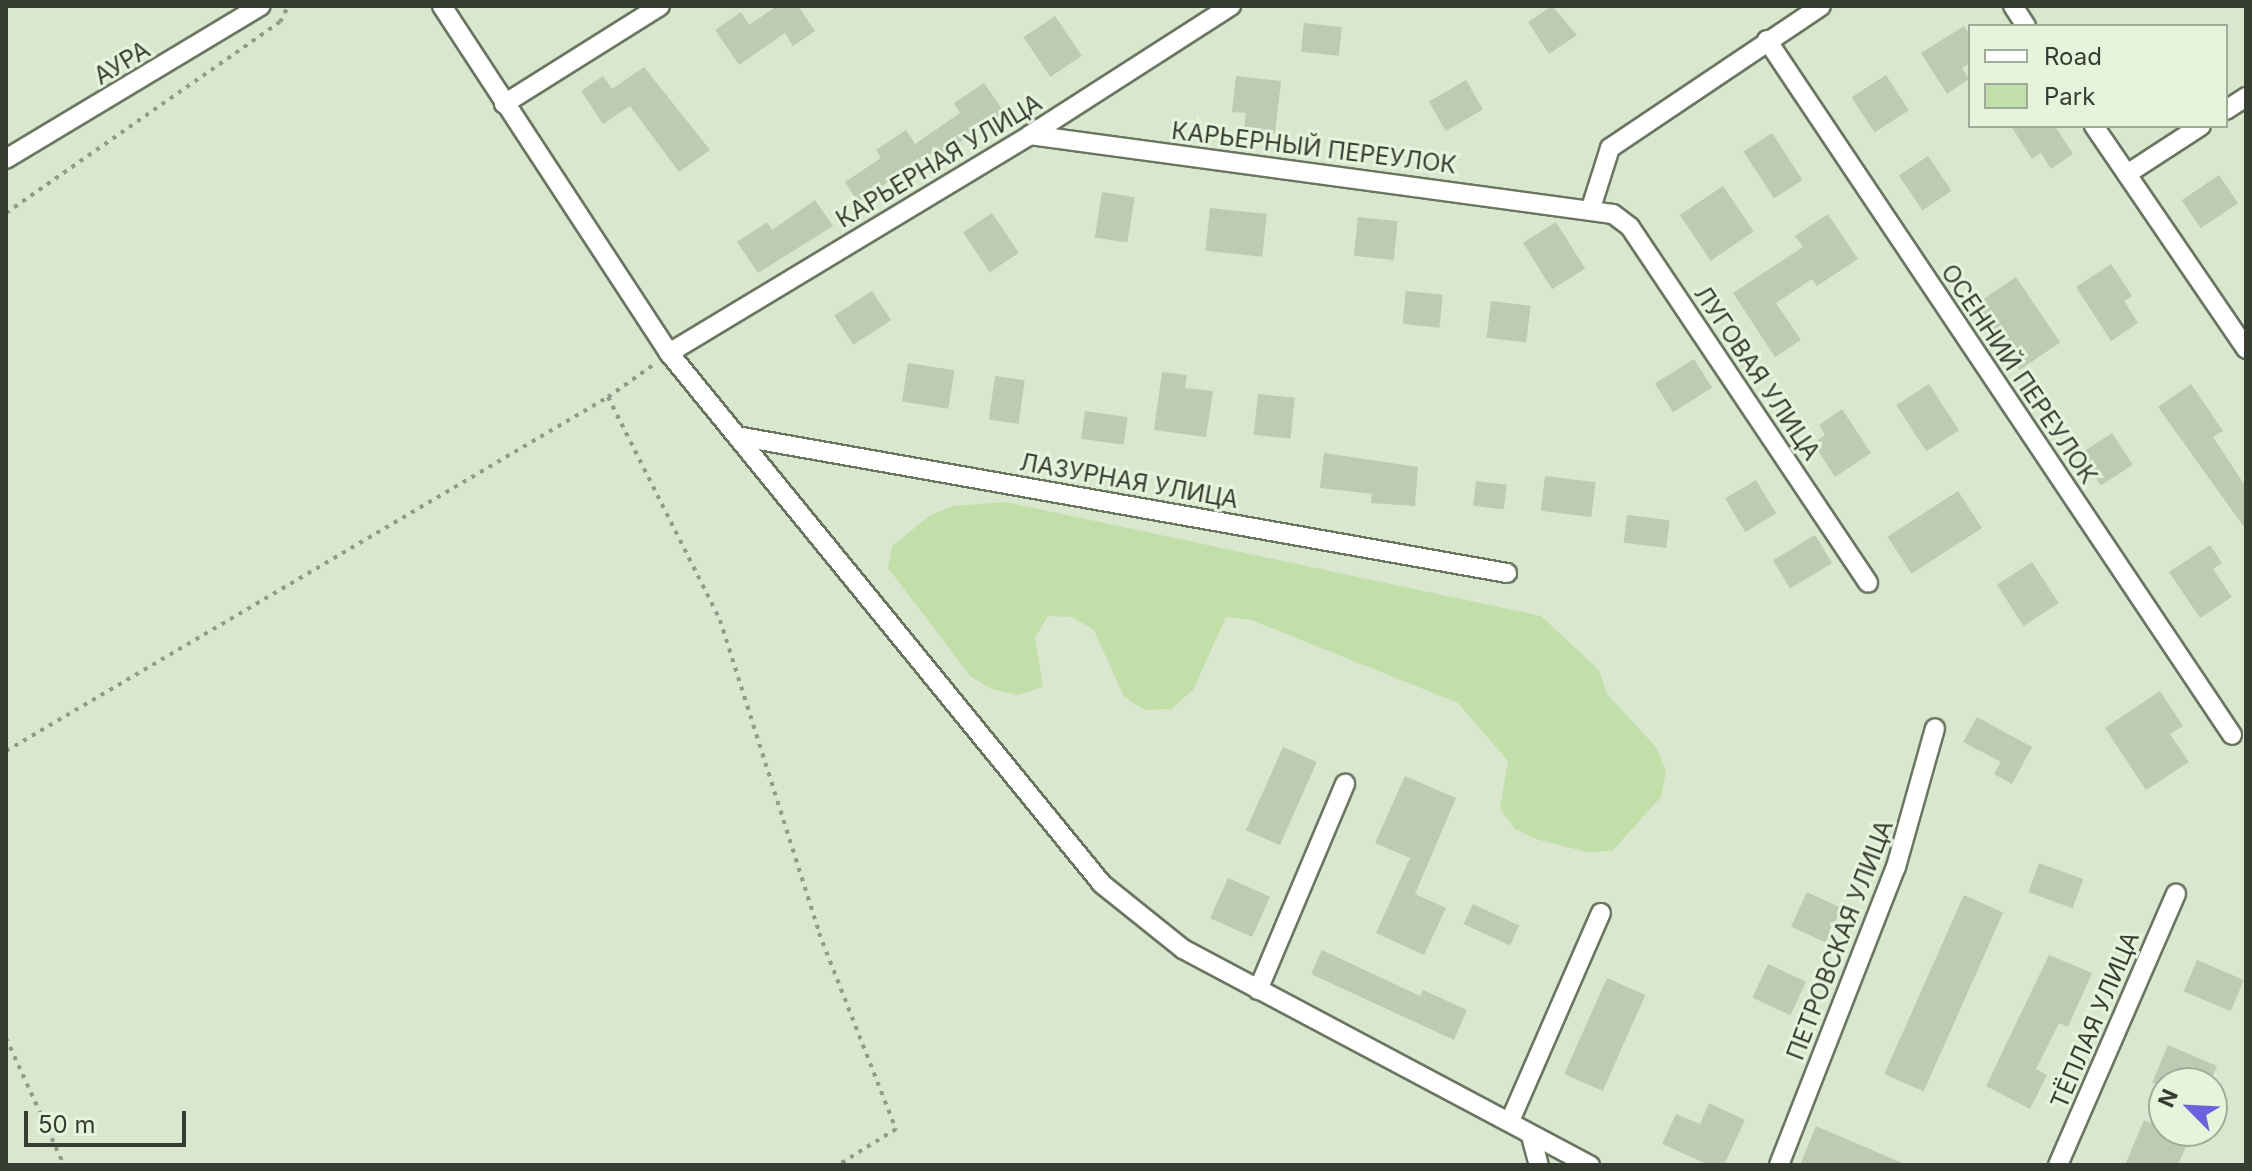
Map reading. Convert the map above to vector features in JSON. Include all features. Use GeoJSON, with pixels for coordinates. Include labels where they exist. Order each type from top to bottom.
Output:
{"type":"FeatureCollection","features":[{"type":"Feature","properties":{"kind":"street","name":"АУРА"},"geometry":{"type":"LineString","coordinates":[[6,159],[261,6]]}},
{"type":"Feature","properties":{"kind":"street"},"geometry":{"type":"LineString","coordinates":[[442,6],[669,353],[742,437],[1102,884],[1183,949],[1590,1165]]}},
{"type":"Feature","properties":{"kind":"street"},"geometry":{"type":"LineString","coordinates":[[504,104],[660,6]]}},
{"type":"Feature","properties":{"kind":"street","name":"КАРЬЕРНАЯ УЛИЦА"},"geometry":{"type":"LineString","coordinates":[[669,353],[1030,135],[1231,6]]}},
{"type":"Feature","properties":{"kind":"street"},"geometry":{"type":"LineString","coordinates":[[1591,208],[1610,148],[1821,6]]}},
{"type":"Feature","properties":{"kind":"street"},"geometry":{"type":"LineString","coordinates":[[2013,6],[2025,24]]}},
{"type":"Feature","properties":{"kind":"street","name":"ОСЕННИЙ ПЕРЕУЛОК"},"geometry":{"type":"LineString","coordinates":[[1767,40],[2232,735]]}},
{"type":"Feature","properties":{"kind":"street"},"geometry":{"type":"LineString","coordinates":[[2228,109],[2246,97]]}},
{"type":"Feature","properties":{"kind":"street"},"geometry":{"type":"LineString","coordinates":[[2095,128],[2246,349]]}},
{"type":"Feature","properties":{"kind":"street"},"geometry":{"type":"LineString","coordinates":[[2127,174],[2198,128]]}},
{"type":"Feature","properties":{"kind":"street","name":"КАРЬЕРНЫЙ ПЕРЕУЛОК"},"geometry":{"type":"LineString","coordinates":[[1030,135],[1591,208]]}},
{"type":"Feature","properties":{"kind":"street","name":"ЛУГОВАЯ УЛИЦА"},"geometry":{"type":"LineString","coordinates":[[1591,208],[1613,214],[1630,227],[1868,583]]}},
{"type":"Feature","properties":{"kind":"street","name":"ЛАЗУРНАЯ УЛИЦА"},"geometry":{"type":"LineString","coordinates":[[742,437],[1507,573]]}},
{"type":"Feature","properties":{"kind":"street","name":"ПЕТРОВСКАЯ УЛИЦА"},"geometry":{"type":"LineString","coordinates":[[1779,1165],[1896,867],[1935,728]]}},
{"type":"Feature","properties":{"kind":"street"},"geometry":{"type":"LineString","coordinates":[[1258,990],[1345,784]]}},
{"type":"Feature","properties":{"kind":"street","name":"ТЁПЛАЯ УЛИЦА"},"geometry":{"type":"LineString","coordinates":[[2058,1165],[2176,893]]}},
{"type":"Feature","properties":{"kind":"street"},"geometry":{"type":"LineString","coordinates":[[1510,1121],[1601,913]]}},
{"type":"Feature","properties":{"kind":"street"},"geometry":{"type":"LineString","coordinates":[[1531,1136],[1539,1165]]}},
{"type":"Feature","properties":{"kind":"path"},"geometry":{"type":"LineString","coordinates":[[6,213],[280,22],[288,6]]}},
{"type":"Feature","properties":{"kind":"path"},"geometry":{"type":"LineString","coordinates":[[6,751],[608,397],[669,353]]}},
{"type":"Feature","properties":{"kind":"path"},"geometry":{"type":"LineString","coordinates":[[608,397],[720,620],[819,933],[896,1129],[838,1165]]}},
{"type":"Feature","properties":{"kind":"path"},"geometry":{"type":"LineString","coordinates":[[6,1038],[64,1165]]}},
{"type":"Feature","properties":{"kind":"green space"},"geometry":{"type":"Polygon","coordinates":[[[1006,502],[1541,616],[1599,670],[1607,694],[1656,747],[1666,771],[1661,797],[1612,851],[1587,852],[1539,840],[1515,829],[1500,808],[1508,761],[1458,703],[1251,620],[1226,617],[1193,690],[1171,709],[1145,710],[1124,697],[1094,630],[1072,617],[1048,616],[1035,638],[1043,687],[1017,695],[992,689],[971,677],[888,568],[892,546],[931,515],[953,506],[1006,502]]]}},
{"type":"Feature","properties":{"kind":"building"},"geometry":{"type":"Polygon","coordinates":[[[777,6],[798,6],[815,31],[793,46],[785,33],[739,65],[715,30],[741,12],[749,25],[777,6]]]}},
{"type":"Feature","properties":{"kind":"building"},"geometry":{"type":"Polygon","coordinates":[[[1552,6],[1577,35],[1549,54],[1528,22],[1552,6]]]}},
{"type":"Feature","properties":{"kind":"building"},"geometry":{"type":"Polygon","coordinates":[[[1055,16],[1082,56],[1050,77],[1023,37],[1055,16]]]}},
{"type":"Feature","properties":{"kind":"building"},"geometry":{"type":"Polygon","coordinates":[[[1304,23],[1342,27],[1339,56],[1301,52],[1304,23]]]}},
{"type":"Feature","properties":{"kind":"building"},"geometry":{"type":"Polygon","coordinates":[[[1964,26],[1968,32],[1968,64],[1962,68],[1968,80],[1947,94],[1921,53],[1964,26]]]}},
{"type":"Feature","properties":{"kind":"building"},"geometry":{"type":"Polygon","coordinates":[[[644,67],[710,150],[679,172],[630,106],[603,124],[581,91],[603,76],[612,89],[644,67]]]}},
{"type":"Feature","properties":{"kind":"building"},"geometry":{"type":"Polygon","coordinates":[[[1886,75],[1909,110],[1874,133],[1852,97],[1886,75]]]}},
{"type":"Feature","properties":{"kind":"building"},"geometry":{"type":"Polygon","coordinates":[[[1236,76],[1281,81],[1275,133],[1244,130],[1246,113],[1232,112],[1236,76]]]}},
{"type":"Feature","properties":{"kind":"building"},"geometry":{"type":"Polygon","coordinates":[[[1466,80],[1483,109],[1446,131],[1429,102],[1466,80]]]}},
{"type":"Feature","properties":{"kind":"building"},"geometry":{"type":"Polygon","coordinates":[[[984,83],[1004,112],[959,143],[962,148],[945,160],[937,149],[858,202],[845,182],[881,158],[876,150],[906,130],[915,144],[960,113],[954,103],[984,83]]]}},
{"type":"Feature","properties":{"kind":"building"},"geometry":{"type":"Polygon","coordinates":[[[2012,128],[2056,128],[2073,154],[2051,169],[2041,153],[2032,159],[2012,128]]]}},
{"type":"Feature","properties":{"kind":"building"},"geometry":{"type":"Polygon","coordinates":[[[1772,133],[1802,180],[1774,198],[1743,152],[1772,133]]]}},
{"type":"Feature","properties":{"kind":"building"},"geometry":{"type":"Polygon","coordinates":[[[1928,156],[1951,191],[1922,210],[1899,176],[1928,156]]]}},
{"type":"Feature","properties":{"kind":"building"},"geometry":{"type":"Polygon","coordinates":[[[2219,175],[2238,203],[2201,228],[2182,200],[2219,175]]]}},
{"type":"Feature","properties":{"kind":"building"},"geometry":{"type":"Polygon","coordinates":[[[1723,186],[1754,232],[1711,261],[1680,215],[1723,186]]]}},
{"type":"Feature","properties":{"kind":"building"},"geometry":{"type":"Polygon","coordinates":[[[1102,192],[1135,197],[1127,243],[1095,237],[1102,192]]]}},
{"type":"Feature","properties":{"kind":"building"},"geometry":{"type":"Polygon","coordinates":[[[815,200],[833,226],[758,273],[737,242],[767,222],[772,230],[815,200]]]}},
{"type":"Feature","properties":{"kind":"building"},"geometry":{"type":"Polygon","coordinates":[[[1210,208],[1267,214],[1262,257],[1206,251],[1210,208]]]}},
{"type":"Feature","properties":{"kind":"building"},"geometry":{"type":"Polygon","coordinates":[[[992,213],[1019,253],[990,272],[963,233],[992,213]]]}},
{"type":"Feature","properties":{"kind":"building"},"geometry":{"type":"Polygon","coordinates":[[[1828,214],[1858,259],[1817,286],[1812,279],[1776,303],[1801,340],[1775,357],[1733,293],[1803,247],[1795,236],[1828,214]]]}},
{"type":"Feature","properties":{"kind":"building"},"geometry":{"type":"Polygon","coordinates":[[[1358,217],[1398,221],[1394,260],[1354,256],[1358,217]]]}},
{"type":"Feature","properties":{"kind":"building"},"geometry":{"type":"Polygon","coordinates":[[[1556,222],[1585,269],[1552,289],[1523,243],[1556,222]]]}},
{"type":"Feature","properties":{"kind":"building"},"geometry":{"type":"Polygon","coordinates":[[[2111,264],[2132,296],[2124,301],[2138,323],[2111,341],[2076,287],[2111,264]]]}},
{"type":"Feature","properties":{"kind":"building"},"geometry":{"type":"Polygon","coordinates":[[[2016,277],[2060,342],[2020,370],[1975,304],[2016,277]]]}},
{"type":"Feature","properties":{"kind":"building"},"geometry":{"type":"Polygon","coordinates":[[[872,291],[891,320],[853,345],[834,316],[872,291]]]}},
{"type":"Feature","properties":{"kind":"building"},"geometry":{"type":"Polygon","coordinates":[[[1406,291],[1443,295],[1439,328],[1403,324],[1406,291]]]}},
{"type":"Feature","properties":{"kind":"building"},"geometry":{"type":"Polygon","coordinates":[[[1491,301],[1531,306],[1526,343],[1486,338],[1491,301]]]}},
{"type":"Feature","properties":{"kind":"building"},"geometry":{"type":"Polygon","coordinates":[[[1694,359],[1712,388],[1673,412],[1655,383],[1694,359]]]}},
{"type":"Feature","properties":{"kind":"building"},"geometry":{"type":"Polygon","coordinates":[[[908,363],[954,370],[948,409],[902,402],[908,363]]]}},
{"type":"Feature","properties":{"kind":"building"},"geometry":{"type":"Polygon","coordinates":[[[1162,372],[1187,375],[1185,388],[1213,391],[1206,437],[1154,430],[1162,372]]]}},
{"type":"Feature","properties":{"kind":"building"},"geometry":{"type":"Polygon","coordinates":[[[995,376],[1025,380],[1019,424],[989,420],[995,376]]]}},
{"type":"Feature","properties":{"kind":"building"},"geometry":{"type":"Polygon","coordinates":[[[1929,384],[1959,430],[1926,451],[1896,405],[1929,384]]]}},
{"type":"Feature","properties":{"kind":"building"},"geometry":{"type":"Polygon","coordinates":[[[2191,384],[2223,431],[2213,437],[2246,487],[2246,530],[2158,407],[2191,384]]]}},
{"type":"Feature","properties":{"kind":"building"},"geometry":{"type":"Polygon","coordinates":[[[1258,394],[1295,398],[1291,439],[1254,435],[1258,394]]]}},
{"type":"Feature","properties":{"kind":"building"},"geometry":{"type":"Polygon","coordinates":[[[1842,409],[1871,453],[1835,477],[1813,443],[1825,435],[1819,425],[1842,409]]]}},
{"type":"Feature","properties":{"kind":"building"},"geometry":{"type":"Polygon","coordinates":[[[1085,411],[1128,417],[1124,445],[1081,439],[1085,411]]]}},
{"type":"Feature","properties":{"kind":"building"},"geometry":{"type":"Polygon","coordinates":[[[2112,433],[2133,465],[2101,486],[2080,454],[2112,433]]]}},
{"type":"Feature","properties":{"kind":"building"},"geometry":{"type":"Polygon","coordinates":[[[1324,453],[1418,467],[1415,506],[1371,503],[1372,494],[1320,488],[1324,453]]]}},
{"type":"Feature","properties":{"kind":"building"},"geometry":{"type":"Polygon","coordinates":[[[1545,476],[1596,482],[1591,517],[1541,511],[1545,476]]]}},
{"type":"Feature","properties":{"kind":"building"},"geometry":{"type":"Polygon","coordinates":[[[1756,480],[1776,513],[1745,532],[1725,499],[1756,480]]]}},
{"type":"Feature","properties":{"kind":"building"},"geometry":{"type":"Polygon","coordinates":[[[1476,481],[1507,485],[1504,510],[1473,506],[1476,481]]]}},
{"type":"Feature","properties":{"kind":"building"},"geometry":{"type":"Polygon","coordinates":[[[1958,491],[1982,528],[1912,574],[1888,537],[1958,491]]]}},
{"type":"Feature","properties":{"kind":"building"},"geometry":{"type":"Polygon","coordinates":[[[1627,515],[1670,520],[1666,548],[1624,543],[1627,515]]]}},
{"type":"Feature","properties":{"kind":"building"},"geometry":{"type":"Polygon","coordinates":[[[1815,535],[1832,563],[1790,589],[1773,560],[1815,535]]]}},
{"type":"Feature","properties":{"kind":"building"},"geometry":{"type":"Polygon","coordinates":[[[2210,545],[2222,563],[2213,569],[2232,597],[2200,618],[2169,572],[2210,545]]]}},
{"type":"Feature","properties":{"kind":"building"},"geometry":{"type":"Polygon","coordinates":[[[2032,562],[2059,603],[2023,626],[1997,585],[2032,562]]]}},
{"type":"Feature","properties":{"kind":"building"},"geometry":{"type":"Polygon","coordinates":[[[2160,691],[2183,726],[2170,734],[2189,762],[2146,790],[2105,728],[2160,691]]]}},
{"type":"Feature","properties":{"kind":"building"},"geometry":{"type":"Polygon","coordinates":[[[1977,717],[2032,747],[2012,784],[1994,774],[2001,762],[1963,742],[1977,717]]]}},
{"type":"Feature","properties":{"kind":"building"},"geometry":{"type":"Polygon","coordinates":[[[1283,747],[1317,762],[1280,845],[1246,830],[1283,747]]]}},
{"type":"Feature","properties":{"kind":"building"},"geometry":{"type":"Polygon","coordinates":[[[1405,776],[1456,798],[1415,894],[1446,908],[1424,955],[1376,933],[1410,858],[1375,843],[1405,776]]]}},
{"type":"Feature","properties":{"kind":"building"},"geometry":{"type":"Polygon","coordinates":[[[2039,863],[2083,879],[2073,908],[2028,892],[2039,863]]]}},
{"type":"Feature","properties":{"kind":"building"},"geometry":{"type":"Polygon","coordinates":[[[1228,878],[1270,897],[1252,937],[1210,918],[1228,878]]]}},
{"type":"Feature","properties":{"kind":"building"},"geometry":{"type":"Polygon","coordinates":[[[1807,892],[1841,908],[1825,942],[1791,926],[1807,892]]]}},
{"type":"Feature","properties":{"kind":"building"},"geometry":{"type":"Polygon","coordinates":[[[1964,895],[2003,912],[1924,1092],[1884,1074],[1964,895]]]}},
{"type":"Feature","properties":{"kind":"building"},"geometry":{"type":"Polygon","coordinates":[[[1473,904],[1519,926],[1510,945],[1464,924],[1473,904]]]}},
{"type":"Feature","properties":{"kind":"building"},"geometry":{"type":"Polygon","coordinates":[[[1322,950],[1420,996],[1423,990],[1467,1010],[1454,1040],[1311,974],[1322,950]]]}},
{"type":"Feature","properties":{"kind":"building"},"geometry":{"type":"Polygon","coordinates":[[[2049,955],[2092,973],[2068,1027],[2059,1023],[2036,1069],[2047,1075],[2030,1109],[1986,1086],[2049,955]]]}},
{"type":"Feature","properties":{"kind":"building"},"geometry":{"type":"Polygon","coordinates":[[[2197,960],[2244,980],[2231,1011],[2184,991],[2197,960]]]}},
{"type":"Feature","properties":{"kind":"building"},"geometry":{"type":"Polygon","coordinates":[[[1768,964],[1806,982],[1790,1015],[1752,998],[1768,964]]]}},
{"type":"Feature","properties":{"kind":"building"},"geometry":{"type":"Polygon","coordinates":[[[1607,978],[1645,995],[1603,1091],[1564,1074],[1607,978]]]}},
{"type":"Feature","properties":{"kind":"building"},"geometry":{"type":"Polygon","coordinates":[[[2168,1045],[2217,1066],[2217,1067],[2159,1067],[2168,1045]]]}},
{"type":"Feature","properties":{"kind":"building"},"geometry":{"type":"Polygon","coordinates":[[[1709,1103],[1745,1120],[1724,1165],[1709,1165],[1662,1144],[1676,1114],[1700,1124],[1709,1103]]]}},
{"type":"Feature","properties":{"kind":"building"},"geometry":{"type":"Polygon","coordinates":[[[2144,1120],[2148,1122],[2148,1147],[2186,1147],[2178,1165],[2125,1165],[2144,1120]]]}},
{"type":"Feature","properties":{"kind":"building"},"geometry":{"type":"Polygon","coordinates":[[[1816,1126],[1907,1165],[1800,1165],[1816,1126]]]}}]}
